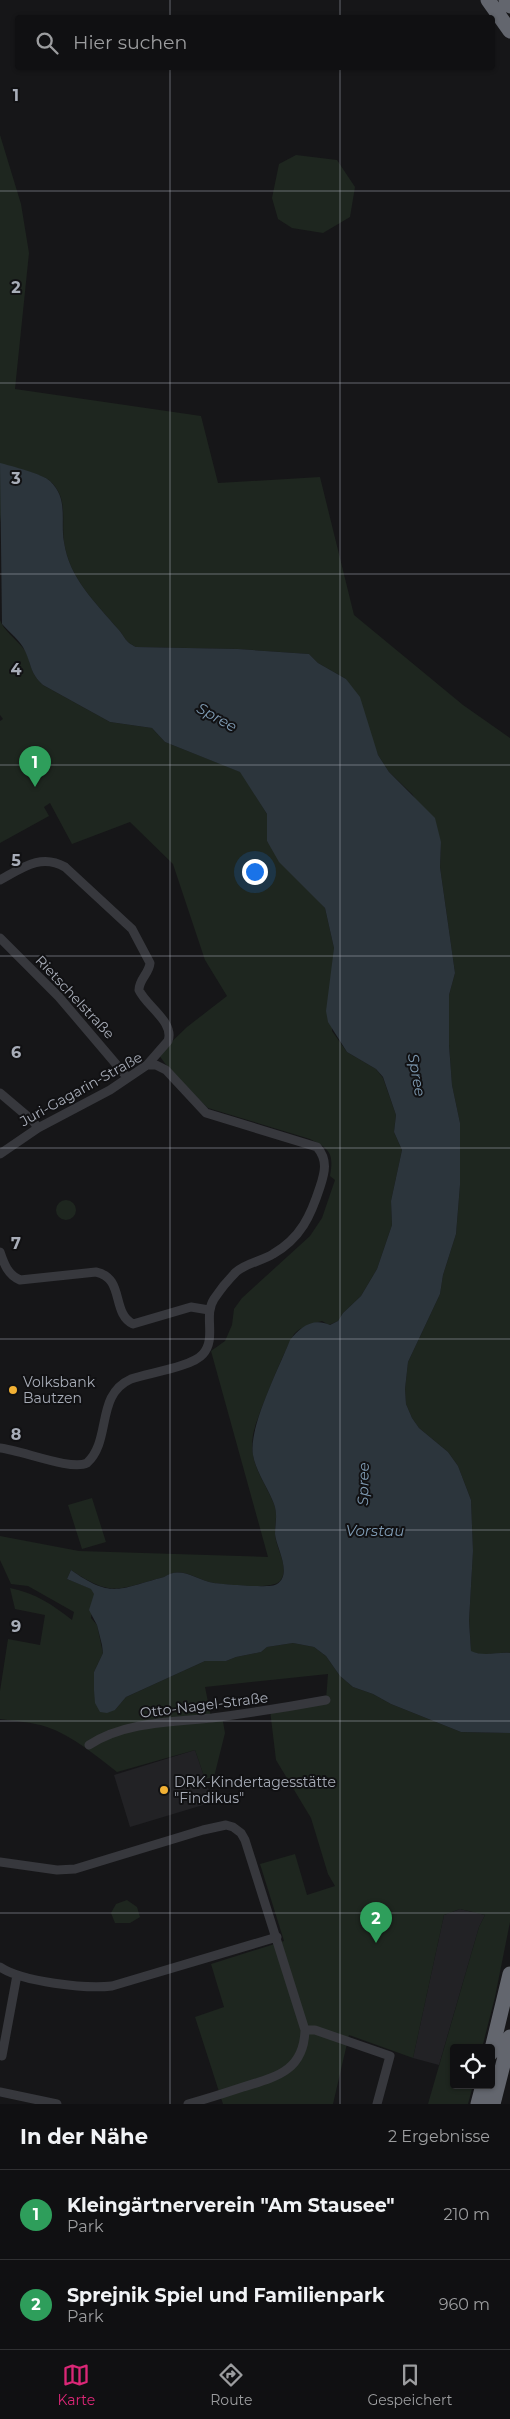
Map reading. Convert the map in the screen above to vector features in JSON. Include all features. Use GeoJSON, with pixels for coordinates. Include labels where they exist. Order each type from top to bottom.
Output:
{"type":"FeatureCollection","features":[{"type":"Feature","properties":{"kind":"highway"},"geometry":{"type":"LineString","coordinates":[[488,0],[510,31]]}},
{"type":"Feature","properties":{"kind":"highway"},"geometry":{"type":"LineString","coordinates":[[506,0],[510,6]]}},
{"type":"Feature","properties":{"kind":"highway"},"geometry":{"type":"LineString","coordinates":[[493,2044],[510,1974]]}},
{"type":"Feature","properties":{"kind":"highway"},"geometry":{"type":"LineString","coordinates":[[493,2104],[510,2037]]}},
{"type":"Feature","properties":{"kind":"highway"},"geometry":{"type":"LineString","coordinates":[[478,2104],[482,2089]]}},
{"type":"Feature","properties":{"kind":"street"},"geometry":{"type":"LineString","coordinates":[[0,880],[40,860],[52,860],[65,867],[132,929],[150,963],[149,969],[139,984],[139,990],[166,1024],[170,1036],[168,1041],[146,1065]]}},
{"type":"Feature","properties":{"kind":"street","name":"Rietschelstraße"},"geometry":{"type":"LineString","coordinates":[[0,938],[65,1003],[127,1077]]}},
{"type":"Feature","properties":{"kind":"street","name":"Juri-Gagarin-Straße"},"geometry":{"type":"LineString","coordinates":[[0,1154],[38,1128],[110,1090],[146,1065],[161,1067],[206,1113],[245,1127],[317,1148],[323,1155],[325,1162],[324,1173],[311,1215],[303,1227],[276,1253],[236,1272],[213,1300],[209,1310]]}},
{"type":"Feature","properties":{"kind":"street"},"geometry":{"type":"LineString","coordinates":[[0,1093],[33,1121],[38,1128]]}},
{"type":"Feature","properties":{"kind":"street"},"geometry":{"type":"LineString","coordinates":[[0,1252],[9,1271],[14,1278],[20,1280],[96,1272],[106,1274],[113,1284],[123,1314],[127,1321],[133,1324],[191,1307],[209,1310],[209,1343],[203,1354],[187,1363],[131,1379],[123,1383],[114,1392],[107,1406],[98,1449],[87,1463],[72,1466],[16,1450],[0,1448]]}},
{"type":"Feature","properties":{"kind":"street","name":"Otto-Nagel-Straße"},"geometry":{"type":"LineString","coordinates":[[89,1745],[104,1735],[161,1723],[270,1710],[326,1700]]}},
{"type":"Feature","properties":{"kind":"street"},"geometry":{"type":"LineString","coordinates":[[0,1862],[57,1870],[75,1869],[202,1830],[226,1826],[233,1827],[245,1840],[306,2030],[305,2043],[302,2053],[284,2072],[188,2104]]}},
{"type":"Feature","properties":{"kind":"street"},"geometry":{"type":"LineString","coordinates":[[0,1967],[17,1974],[94,1988],[112,1986],[277,1937]]}},
{"type":"Feature","properties":{"kind":"street"},"geometry":{"type":"LineString","coordinates":[[2,2056],[17,1974]]}},
{"type":"Feature","properties":{"kind":"street"},"geometry":{"type":"LineString","coordinates":[[306,2030],[315,2030],[390,2056],[377,2104]]}},
{"type":"Feature","properties":{"kind":"street"},"geometry":{"type":"LineString","coordinates":[[0,2092],[57,2104]]}},
{"type":"Feature","properties":{"kind":"shaded area"},"geometry":{"type":"Polygon","coordinates":[[[0,135],[21,204],[29,253],[15,389],[201,416],[218,483],[320,477],[354,615],[463,705],[510,738],[510,1653],[485,1654],[471,1652],[469,1621],[473,1551],[471,1500],[458,1466],[448,1452],[419,1428],[406,1404],[405,1389],[408,1362],[440,1294],[443,1275],[456,1234],[460,1185],[460,1123],[452,1085],[449,1045],[449,995],[455,973],[440,867],[441,842],[412,794],[389,772],[378,755],[346,679],[318,663],[309,654],[238,649],[136,647],[132,645],[93,600],[71,567],[64,542],[63,510],[60,495],[50,481],[42,476],[7,466],[0,523],[0,135]]]}},
{"type":"Feature","properties":{"kind":"shaded area"},"geometry":{"type":"Polygon","coordinates":[[[296,155],[337,160],[355,187],[350,217],[323,233],[292,228],[278,219],[272,198],[279,164],[296,155]]]}},
{"type":"Feature","properties":{"kind":"shaded area"},"geometry":{"type":"Polygon","coordinates":[[[0,620],[4,628],[26,652],[34,674],[43,685],[110,722],[152,728],[165,742],[241,772],[267,814],[267,841],[325,908],[334,948],[332,1031],[347,1052],[376,1069],[383,1078],[396,1115],[394,1132],[402,1150],[391,1201],[392,1225],[377,1269],[361,1296],[343,1313],[338,1321],[329,1325],[322,1321],[304,1327],[295,1333],[272,1383],[253,1435],[254,1460],[275,1508],[275,1533],[284,1570],[280,1581],[276,1584],[259,1586],[229,1585],[214,1583],[189,1574],[177,1572],[136,1585],[116,1589],[97,1585],[71,1570],[67,1579],[92,1589],[95,1594],[91,1618],[97,1625],[103,1653],[94,1672],[115,1710],[126,1697],[205,1661],[226,1661],[261,1652],[267,1647],[293,1643],[314,1647],[326,1656],[340,1676],[353,1687],[373,1694],[391,1704],[461,1732],[510,1733],[510,1922],[495,1997],[483,2044],[450,2044],[450,2089],[472,2089],[468,2104],[428,2104],[479,1927],[485,1915],[460,1909],[444,1915],[413,2058],[349,2035],[333,2104],[223,2104],[195,2017],[224,2007],[211,1964],[284,1941],[260,1864],[295,1854],[307,1895],[335,1886],[328,1874],[311,1818],[276,1760],[270,1710],[326,1700],[328,1674],[205,1687],[211,1717],[222,1716],[225,1733],[214,1777],[205,1779],[195,1750],[117,1772],[84,1746],[66,1735],[35,1724],[0,1719],[0,1691],[8,1639],[40,1645],[45,1615],[15,1609],[10,1588],[43,1600],[72,1620],[74,1612],[28,1586],[11,1584],[0,1560],[0,1536],[79,1551],[268,1557],[211,1351],[225,1341],[232,1325],[234,1309],[242,1298],[310,1236],[322,1218],[335,1180],[330,1176],[331,1157],[322,1146],[310,1139],[208,1108],[161,1058],[159,1054],[187,1027],[227,996],[205,960],[173,864],[130,822],[72,844],[50,803],[44,807],[49,816],[0,843],[0,721],[3,719],[0,715],[0,620]]]}},
{"type":"Feature","properties":{"kind":"shaded area"},"geometry":{"type":"Polygon","coordinates":[[[62,1200],[70,1200],[76,1206],[76,1214],[70,1220],[62,1220],[56,1214],[56,1206],[62,1200]]]}},
{"type":"Feature","properties":{"kind":"shaded area"},"geometry":{"type":"Polygon","coordinates":[[[92,1498],[106,1542],[82,1549],[68,1505],[92,1498]]]}},
{"type":"Feature","properties":{"kind":"shaded area","name":"DRK-Kindertagesstätte \"Findikus\""},"geometry":{"type":"Polygon","coordinates":[[[195,1750],[213,1802],[130,1827],[114,1775],[195,1750]]]}},
{"type":"Feature","properties":{"kind":"shaded area"},"geometry":{"type":"Polygon","coordinates":[[[127,1900],[137,1907],[140,1917],[130,1923],[115,1923],[111,1913],[116,1904],[127,1900]]]}},
{"type":"Feature","properties":{"kind":"shaded area"},"geometry":{"type":"Polygon","coordinates":[[[460,1909],[485,1915],[479,1927],[439,2065],[413,2058],[444,1915],[460,1909]]]}},
{"type":"Feature","properties":{"kind":"water","name":"Vorstau"},"geometry":{"type":"Polygon","coordinates":[[[0,463],[46,478],[56,488],[62,502],[64,542],[71,567],[93,600],[129,643],[136,647],[238,649],[309,654],[318,663],[346,679],[360,697],[378,755],[389,772],[435,818],[441,842],[440,867],[455,973],[449,995],[449,1045],[452,1085],[460,1123],[460,1185],[456,1234],[443,1275],[440,1294],[408,1362],[405,1389],[406,1404],[419,1428],[448,1452],[458,1466],[471,1500],[473,1551],[469,1621],[471,1651],[485,1654],[510,1653],[510,1733],[461,1732],[391,1704],[373,1694],[353,1687],[340,1676],[326,1656],[314,1647],[293,1643],[267,1647],[261,1652],[226,1661],[205,1661],[126,1697],[115,1710],[107,1713],[100,1712],[95,1703],[94,1672],[103,1653],[97,1625],[89,1610],[94,1594],[91,1589],[67,1579],[71,1570],[96,1585],[116,1589],[136,1585],[176,1572],[189,1574],[214,1583],[237,1585],[273,1585],[282,1580],[284,1567],[275,1534],[275,1508],[253,1455],[255,1430],[290,1340],[307,1325],[318,1322],[330,1325],[338,1321],[343,1313],[361,1296],[377,1269],[392,1225],[391,1201],[402,1150],[394,1132],[396,1115],[383,1077],[376,1069],[347,1052],[328,1022],[326,1011],[334,948],[325,908],[279,862],[267,841],[267,814],[240,772],[165,742],[152,728],[110,722],[43,685],[33,673],[23,647],[2,624],[0,463]]]}},
{"type":"Feature","properties":{"kind":"place","name":"Kleingärtnerverein \"Am Stausee\""},"geometry":{"type":"Point","coordinates":[35,787]}},
{"type":"Feature","properties":{"kind":"place","name":"Volksbank Bautzen"},"geometry":{"type":"Point","coordinates":[13,1390]}},
{"type":"Feature","properties":{"kind":"place","name":"DRK-Kindertagesstätte \"Findikus\""},"geometry":{"type":"Point","coordinates":[164,1790]}},
{"type":"Feature","properties":{"kind":"place","name":"Sprejnik Spiel und Familienpark"},"geometry":{"type":"Point","coordinates":[376,1943]}},
{"type":"Feature","properties":{"kind":"water label","name":"Spree"},"geometry":{"type":"Point","coordinates":[217,717]}},
{"type":"Feature","properties":{"kind":"water label","name":"Spree"},"geometry":{"type":"Point","coordinates":[417,1075]}},
{"type":"Feature","properties":{"kind":"water label","name":"Spree"},"geometry":{"type":"Point","coordinates":[363,1484]}}]}
